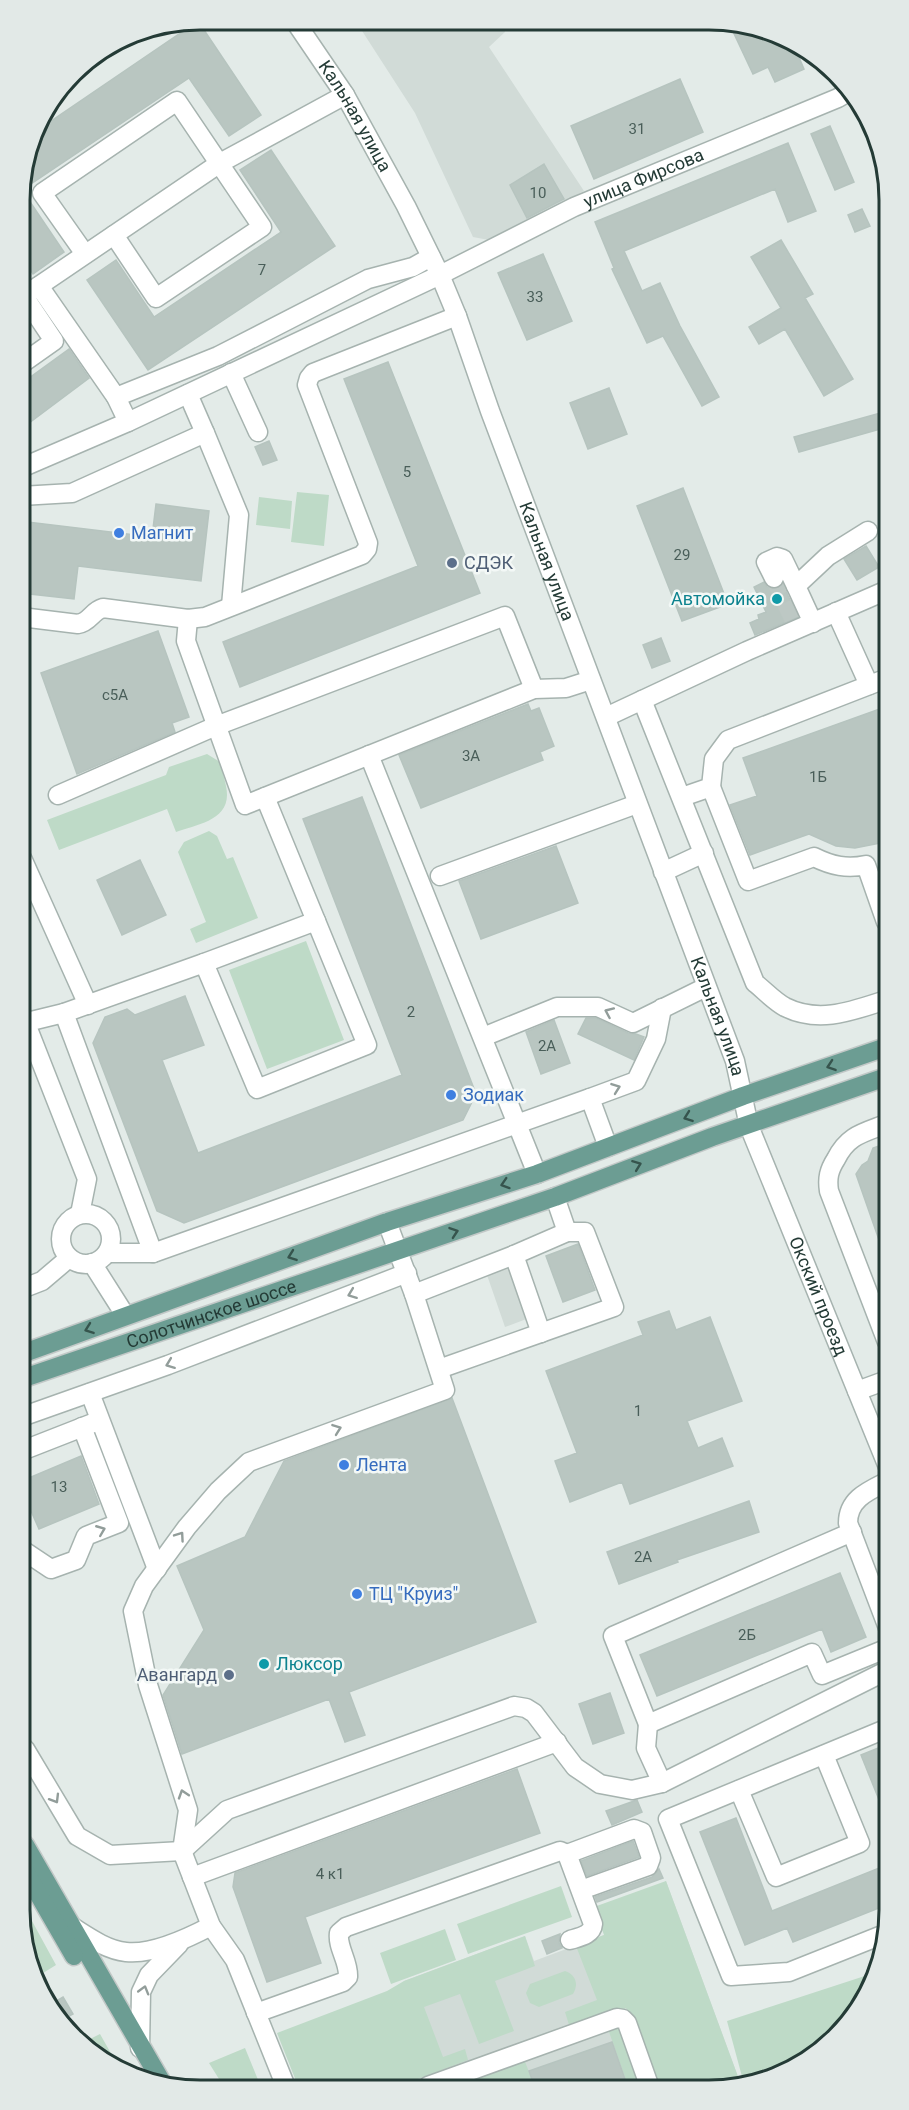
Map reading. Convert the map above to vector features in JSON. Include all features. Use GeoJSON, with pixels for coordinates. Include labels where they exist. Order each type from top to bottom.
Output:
{"type":"FeatureCollection","features":[{"type":"Feature","properties":{"kind":"main road","name":"Солотчинское шоссе"},"geometry":{"type":"LineString","coordinates":[[30,1351],[387,1222],[537,1174],[743,1096],[879,1049]]}},
{"type":"Feature","properties":{"kind":"main road","name":"Солотчинское шоссе"},"geometry":{"type":"LineString","coordinates":[[30,1376],[555,1197],[712,1137],[879,1080]]}},
{"type":"Feature","properties":{"kind":"main road"},"geometry":{"type":"LineString","coordinates":[[30,1346],[51,1343]]}},
{"type":"Feature","properties":{"kind":"main road"},"geometry":{"type":"LineString","coordinates":[[30,1382],[61,1364]]}},
{"type":"Feature","properties":{"kind":"main road"},"geometry":{"type":"LineString","coordinates":[[30,1854],[157,2074]]}},
{"type":"Feature","properties":{"kind":"main road"},"geometry":{"type":"LineString","coordinates":[[30,1879],[137,2067]]}},
{"type":"Feature","properties":{"kind":"street","name":"Кальная улица"},"geometry":{"type":"LineString","coordinates":[[301,30],[345,95],[406,206],[440,275],[457,316],[490,411],[735,1061],[749,1126]]}},
{"type":"Feature","properties":{"kind":"street"},"geometry":{"type":"LineString","coordinates":[[30,289],[220,163],[345,95]]}},
{"type":"Feature","properties":{"kind":"street","name":"улица Фирсова"},"geometry":{"type":"LineString","coordinates":[[30,464],[231,374],[440,275],[574,207],[843,95]]}},
{"type":"Feature","properties":{"kind":"street"},"geometry":{"type":"LineString","coordinates":[[85,254],[42,193],[177,101],[262,227],[156,298],[114,235]]}},
{"type":"Feature","properties":{"kind":"street"},"geometry":{"type":"LineString","coordinates":[[116,397],[218,356],[368,279],[413,267],[431,257]]}},
{"type":"Feature","properties":{"kind":"street"},"geometry":{"type":"LineString","coordinates":[[30,292],[116,397],[128,422]]}},
{"type":"Feature","properties":{"kind":"street"},"geometry":{"type":"LineString","coordinates":[[30,294],[54,341],[30,358]]}},
{"type":"Feature","properties":{"kind":"street"},"geometry":{"type":"LineString","coordinates":[[30,618],[78,624],[84,623],[97,610],[103,608],[188,619],[205,617],[363,555],[368,543],[307,386],[309,378],[313,373],[457,316]]}},
{"type":"Feature","properties":{"kind":"street"},"geometry":{"type":"LineString","coordinates":[[231,374],[258,432]]}},
{"type":"Feature","properties":{"kind":"street"},"geometry":{"type":"LineString","coordinates":[[188,394],[239,515],[231,606]]}},
{"type":"Feature","properties":{"kind":"street"},"geometry":{"type":"LineString","coordinates":[[30,495],[72,493],[205,433]]}},
{"type":"Feature","properties":{"kind":"street"},"geometry":{"type":"LineString","coordinates":[[796,586],[828,556],[868,531]]}},
{"type":"Feature","properties":{"kind":"street"},"geometry":{"type":"LineString","coordinates":[[774,578],[766,562],[777,557],[783,559],[796,586],[802,624]]}},
{"type":"Feature","properties":{"kind":"street"},"geometry":{"type":"LineString","coordinates":[[606,717],[802,624],[879,594]]}},
{"type":"Feature","properties":{"kind":"street"},"geometry":{"type":"LineString","coordinates":[[836,612],[877,682],[728,740],[714,759],[711,787],[748,881],[814,857],[839,867],[854,868],[866,865],[879,902]]}},
{"type":"Feature","properties":{"kind":"street"},"geometry":{"type":"LineString","coordinates":[[58,795],[216,726],[504,616],[534,689]]}},
{"type":"Feature","properties":{"kind":"street"},"geometry":{"type":"LineString","coordinates":[[188,619],[186,641],[245,805],[534,689],[566,688],[591,680]]}},
{"type":"Feature","properties":{"kind":"street"},"geometry":{"type":"LineString","coordinates":[[642,700],[755,983],[784,1006],[812,1016],[844,1014],[879,1002]]}},
{"type":"Feature","properties":{"kind":"street"},"geometry":{"type":"LineString","coordinates":[[369,754],[537,1174]]}},
{"type":"Feature","properties":{"kind":"street"},"geometry":{"type":"LineString","coordinates":[[682,797],[711,787]]}},
{"type":"Feature","properties":{"kind":"street"},"geometry":{"type":"LineString","coordinates":[[204,963],[256,1089],[367,1045],[265,797]]}},
{"type":"Feature","properties":{"kind":"street"},"geometry":{"type":"LineString","coordinates":[[440,876],[637,804]]}},
{"type":"Feature","properties":{"kind":"street"},"geometry":{"type":"LineString","coordinates":[[663,872],[704,853]]}},
{"type":"Feature","properties":{"kind":"street"},"geometry":{"type":"LineString","coordinates":[[30,876],[88,1005]]}},
{"type":"Feature","properties":{"kind":"street"},"geometry":{"type":"LineString","coordinates":[[30,1019],[64,1013],[88,1005],[316,921]]}},
{"type":"Feature","properties":{"kind":"street"},"geometry":{"type":"LineString","coordinates":[[483,1037],[557,1007],[598,1007],[633,1023],[706,987]]}},
{"type":"Feature","properties":{"kind":"street"},"geometry":{"type":"LineString","coordinates":[[100,1258],[111,1237],[104,1221],[97,1216],[80,1214],[67,1222],[62,1229],[61,1244],[69,1258],[84,1264],[100,1258],[153,1252],[636,1081],[656,1040],[662,1008]]}},
{"type":"Feature","properties":{"kind":"street"},"geometry":{"type":"LineString","coordinates":[[64,1013],[153,1252]]}},
{"type":"Feature","properties":{"kind":"street"},"geometry":{"type":"LineString","coordinates":[[30,1035],[87,1179],[80,1214]]}},
{"type":"Feature","properties":{"kind":"street"},"geometry":{"type":"LineString","coordinates":[[590,1098],[608,1147]]}},
{"type":"Feature","properties":{"kind":"street","name":"Окский проезд"},"geometry":{"type":"LineString","coordinates":[[749,1126],[879,1445]]}},
{"type":"Feature","properties":{"kind":"street"},"geometry":{"type":"LineString","coordinates":[[879,1127],[848,1141],[830,1168],[827,1180],[829,1191],[879,1321]]}},
{"type":"Feature","properties":{"kind":"street"},"geometry":{"type":"LineString","coordinates":[[555,1197],[567,1232]]}},
{"type":"Feature","properties":{"kind":"street"},"geometry":{"type":"LineString","coordinates":[[284,2080],[235,1960],[211,1926],[182,1851],[188,1810],[148,1685],[133,1611],[144,1586],[194,1518],[249,1462],[445,1390],[407,1273],[387,1222]]}},
{"type":"Feature","properties":{"kind":"street"},"geometry":{"type":"LineString","coordinates":[[414,1294],[567,1232],[585,1232],[614,1307],[439,1369]]}},
{"type":"Feature","properties":{"kind":"street"},"geometry":{"type":"LineString","coordinates":[[514,1255],[541,1333]]}},
{"type":"Feature","properties":{"kind":"street"},"geometry":{"type":"LineString","coordinates":[[30,1286],[42,1281],[69,1258]]}},
{"type":"Feature","properties":{"kind":"street"},"geometry":{"type":"LineString","coordinates":[[100,1258],[125,1315]]}},
{"type":"Feature","properties":{"kind":"street"},"geometry":{"type":"LineString","coordinates":[[30,1414],[168,1365],[407,1273]]}},
{"type":"Feature","properties":{"kind":"street"},"geometry":{"type":"LineString","coordinates":[[857,1391],[879,1383]]}},
{"type":"Feature","properties":{"kind":"street"},"geometry":{"type":"LineString","coordinates":[[90,1393],[157,1569]]}},
{"type":"Feature","properties":{"kind":"street"},"geometry":{"type":"LineString","coordinates":[[30,1448],[100,1420]]}},
{"type":"Feature","properties":{"kind":"street"},"geometry":{"type":"LineString","coordinates":[[30,1555],[51,1569],[76,1560],[86,1536],[119,1523],[82,1427]]}},
{"type":"Feature","properties":{"kind":"street"},"geometry":{"type":"LineString","coordinates":[[879,1486],[854,1501],[848,1512],[848,1523],[879,1604]]}},
{"type":"Feature","properties":{"kind":"street"},"geometry":{"type":"LineString","coordinates":[[662,1783],[646,1748],[648,1724],[613,1635],[852,1532]]}},
{"type":"Feature","properties":{"kind":"street"},"geometry":{"type":"LineString","coordinates":[[648,1724],[812,1653],[822,1675],[879,1652]]}},
{"type":"Feature","properties":{"kind":"street"},"geometry":{"type":"LineString","coordinates":[[30,1757],[77,1836],[111,1855],[182,1851],[227,1810],[514,1706],[526,1708],[534,1713],[575,1767],[600,1784],[632,1790],[662,1783],[879,1674]]}},
{"type":"Feature","properties":{"kind":"street"},"geometry":{"type":"LineString","coordinates":[[877,1937],[789,1972],[731,1976],[668,1820],[879,1732]]}},
{"type":"Feature","properties":{"kind":"street"},"geometry":{"type":"LineString","coordinates":[[192,1877],[557,1742]]}},
{"type":"Feature","properties":{"kind":"street"},"geometry":{"type":"LineString","coordinates":[[739,1790],[776,1876],[860,1843],[824,1755]]}},
{"type":"Feature","properties":{"kind":"street"},"geometry":{"type":"LineString","coordinates":[[256,2013],[343,1982],[348,1977],[348,1970],[338,1940],[339,1933],[346,1928],[560,1851],[567,1854],[634,1829],[642,1832],[651,1858],[648,1866],[580,1890]]}},
{"type":"Feature","properties":{"kind":"street"},"geometry":{"type":"LineString","coordinates":[[567,1854],[593,1924],[589,1933],[570,1940]]}},
{"type":"Feature","properties":{"kind":"street"},"geometry":{"type":"LineString","coordinates":[[71,1926],[95,1941],[126,1952],[153,1949],[182,1941],[211,1926]]}},
{"type":"Feature","properties":{"kind":"street"},"geometry":{"type":"LineString","coordinates":[[140,2048],[141,1992],[149,1975],[182,1941]]}},
{"type":"Feature","properties":{"kind":"street"},"geometry":{"type":"LineString","coordinates":[[445,2080],[617,2018],[627,2023],[647,2080]]}},
{"type":"Feature","properties":{"kind":"shaded area"},"geometry":{"type":"Polygon","coordinates":[[[361,30],[505,30],[489,47],[584,191],[489,240],[473,237],[415,113],[361,30]]]}},
{"type":"Feature","properties":{"kind":"shaded area"},"geometry":{"type":"Polygon","coordinates":[[[511,1267],[529,1318],[505,1327],[487,1275],[511,1267]]]}},
{"type":"Feature","properties":{"kind":"shaded area"},"geometry":{"type":"Polygon","coordinates":[[[666,1881],[738,2077],[709,2080],[407,2080],[389,2031],[404,1981],[525,1936],[534,1961],[604,1935],[666,1881]]]}},
{"type":"Feature","properties":{"kind":"green space"},"geometry":{"type":"Polygon","coordinates":[[[297,492],[329,495],[324,546],[291,542],[297,492]]]}},
{"type":"Feature","properties":{"kind":"green space"},"geometry":{"type":"Polygon","coordinates":[[[259,497],[292,501],[290,529],[256,525],[259,497]]]}},
{"type":"Feature","properties":{"kind":"green space"},"geometry":{"type":"Polygon","coordinates":[[[207,754],[220,762],[227,791],[226,804],[222,811],[209,821],[176,832],[167,809],[59,850],[47,820],[166,775],[169,767],[207,754]]]}},
{"type":"Feature","properties":{"kind":"green space"},"geometry":{"type":"Polygon","coordinates":[[[209,831],[217,836],[227,859],[233,857],[258,918],[196,943],[190,929],[206,922],[178,852],[184,842],[209,831]]]}},
{"type":"Feature","properties":{"kind":"green space"},"geometry":{"type":"Polygon","coordinates":[[[306,941],[344,1040],[267,1069],[229,970],[306,941]]]}},
{"type":"Feature","properties":{"kind":"green space"},"geometry":{"type":"Polygon","coordinates":[[[666,1881],[738,2077],[652,2080],[626,2008],[570,2028],[565,2012],[597,2000],[576,1946],[604,1935],[594,1907],[666,1881]]]}},
{"type":"Feature","properties":{"kind":"green space"},"geometry":{"type":"Polygon","coordinates":[[[561,1886],[572,1917],[468,1954],[457,1924],[561,1886]]]}},
{"type":"Feature","properties":{"kind":"green space"},"geometry":{"type":"Polygon","coordinates":[[[30,1918],[56,1965],[42,1973],[31,1932],[30,1918]]]}},
{"type":"Feature","properties":{"kind":"green space"},"geometry":{"type":"Polygon","coordinates":[[[445,1929],[456,1960],[391,1984],[380,1953],[445,1929]]]}},
{"type":"Feature","properties":{"kind":"green space"},"geometry":{"type":"Polygon","coordinates":[[[525,1936],[535,1966],[495,1981],[514,2031],[479,2044],[460,1994],[424,2007],[443,2057],[465,2049],[468,2060],[415,2080],[296,2080],[277,2033],[387,1991],[404,1981],[525,1936]]]}},
{"type":"Feature","properties":{"kind":"green space"},"geometry":{"type":"Polygon","coordinates":[[[565,1971],[575,1980],[576,1987],[573,1994],[539,2007],[530,2003],[526,1993],[530,1984],[565,1971]]]}},
{"type":"Feature","properties":{"kind":"green space"},"geometry":{"type":"Polygon","coordinates":[[[865,1976],[844,2014],[821,2038],[784,2062],[753,2074],[742,2077],[727,2021],[865,1976]]]}},
{"type":"Feature","properties":{"kind":"green space"},"geometry":{"type":"Polygon","coordinates":[[[618,2025],[637,2080],[626,2080],[608,2029],[618,2025]]]}},
{"type":"Feature","properties":{"kind":"green space"},"geometry":{"type":"Polygon","coordinates":[[[100,2034],[112,2055],[105,2051],[90,2039],[100,2034]]]}},
{"type":"Feature","properties":{"kind":"green space"},"geometry":{"type":"Polygon","coordinates":[[[245,2048],[258,2080],[220,2080],[209,2063],[245,2048]]]}},
{"type":"Feature","properties":{"kind":"green space"},"geometry":{"type":"Polygon","coordinates":[[[524,2059],[532,2080],[466,2080],[524,2059]]]}},
{"type":"Feature","properties":{"kind":"building"},"geometry":{"type":"Polygon","coordinates":[[[200,30],[204,30],[261,115],[229,136],[189,78],[30,184],[36,156],[49,122],[184,31],[200,30]]]}},
{"type":"Feature","properties":{"kind":"building"},"geometry":{"type":"Polygon","coordinates":[[[733,31],[764,39],[784,48],[798,56],[804,69],[775,82],[768,67],[753,74],[733,31]]]}},
{"type":"Feature","properties":{"kind":"building"},"geometry":{"type":"Polygon","coordinates":[[[680,79],[703,132],[594,179],[571,126],[680,79]]]}},
{"type":"Feature","properties":{"kind":"building"},"geometry":{"type":"Polygon","coordinates":[[[830,126],[854,182],[835,190],[811,134],[830,126]]]}},
{"type":"Feature","properties":{"kind":"building"},"geometry":{"type":"Polygon","coordinates":[[[788,143],[816,211],[788,222],[775,189],[624,251],[642,291],[660,283],[680,326],[719,397],[702,406],[663,336],[647,343],[612,269],[614,268],[595,222],[788,143]]]}},
{"type":"Feature","properties":{"kind":"building"},"geometry":{"type":"Polygon","coordinates":[[[271,150],[335,246],[148,370],[87,280],[116,260],[154,317],[281,232],[240,170],[271,150]]]}},
{"type":"Feature","properties":{"kind":"building"},"geometry":{"type":"Polygon","coordinates":[[[544,164],[564,199],[527,218],[510,185],[544,164]]]}},
{"type":"Feature","properties":{"kind":"building"},"geometry":{"type":"Polygon","coordinates":[[[30,202],[64,252],[33,274],[30,269],[30,202]]]}},
{"type":"Feature","properties":{"kind":"building"},"geometry":{"type":"Polygon","coordinates":[[[862,209],[870,226],[855,232],[848,215],[862,209]]]}},
{"type":"Feature","properties":{"kind":"building"},"geometry":{"type":"Polygon","coordinates":[[[781,240],[813,294],[805,298],[853,379],[824,396],[785,329],[759,344],[749,327],[781,308],[751,257],[781,240]]]}},
{"type":"Feature","properties":{"kind":"building"},"geometry":{"type":"Polygon","coordinates":[[[543,254],[572,321],[527,340],[498,273],[543,254]]]}},
{"type":"Feature","properties":{"kind":"building"},"geometry":{"type":"Polygon","coordinates":[[[69,349],[89,378],[30,422],[30,377],[69,349]]]}},
{"type":"Feature","properties":{"kind":"building"},"geometry":{"type":"Polygon","coordinates":[[[388,362],[480,593],[240,687],[223,642],[418,566],[344,379],[388,362]]]}},
{"type":"Feature","properties":{"kind":"building"},"geometry":{"type":"Polygon","coordinates":[[[609,388],[627,434],[588,449],[570,403],[609,388]]]}},
{"type":"Feature","properties":{"kind":"building"},"geometry":{"type":"Polygon","coordinates":[[[879,413],[879,429],[799,452],[794,437],[879,413]]]}},
{"type":"Feature","properties":{"kind":"building"},"geometry":{"type":"Polygon","coordinates":[[[269,441],[277,460],[263,465],[255,447],[269,441]]]}},
{"type":"Feature","properties":{"kind":"building"},"geometry":{"type":"Polygon","coordinates":[[[683,488],[728,604],[682,621],[637,506],[683,488]]]}},
{"type":"Feature","properties":{"kind":"building"},"geometry":{"type":"Polygon","coordinates":[[[156,504],[209,511],[201,581],[78,566],[74,599],[30,594],[30,522],[152,537],[156,504]]]}},
{"type":"Feature","properties":{"kind":"building"},"geometry":{"type":"Polygon","coordinates":[[[866,546],[879,567],[857,580],[844,559],[866,546]]]}},
{"type":"Feature","properties":{"kind":"building","name":"Автомойка"},"geometry":{"type":"Polygon","coordinates":[[[764,582],[767,587],[773,589],[783,585],[798,617],[755,635],[750,623],[759,619],[758,615],[766,612],[754,587],[764,582]]]}},
{"type":"Feature","properties":{"kind":"building"},"geometry":{"type":"Polygon","coordinates":[[[158,631],[189,717],[172,723],[175,732],[77,774],[41,673],[158,631]]]}},
{"type":"Feature","properties":{"kind":"building"},"geometry":{"type":"Polygon","coordinates":[[[661,638],[670,661],[652,668],[643,645],[661,638]]]}},
{"type":"Feature","properties":{"kind":"building"},"geometry":{"type":"Polygon","coordinates":[[[528,704],[531,711],[539,708],[554,746],[540,752],[543,760],[421,808],[399,755],[528,704]]]}},
{"type":"Feature","properties":{"kind":"building"},"geometry":{"type":"Polygon","coordinates":[[[879,709],[879,843],[855,848],[836,846],[809,834],[750,855],[730,805],[757,796],[743,758],[879,709]]]}},
{"type":"Feature","properties":{"kind":"building"},"geometry":{"type":"Polygon","coordinates":[[[362,797],[476,1094],[463,1120],[184,1223],[157,1211],[93,1043],[105,1017],[127,1009],[135,1015],[185,996],[204,1045],[162,1060],[198,1153],[402,1075],[303,819],[362,797]]]}},
{"type":"Feature","properties":{"kind":"building"},"geometry":{"type":"Polygon","coordinates":[[[556,846],[578,903],[481,939],[459,881],[556,846]]]}},
{"type":"Feature","properties":{"kind":"building"},"geometry":{"type":"Polygon","coordinates":[[[140,860],[166,915],[122,935],[97,880],[140,860]]]}},
{"type":"Feature","properties":{"kind":"building"},"geometry":{"type":"Polygon","coordinates":[[[586,1018],[596,1018],[628,1033],[644,1037],[634,1060],[578,1034],[586,1018]]]}},
{"type":"Feature","properties":{"kind":"building"},"geometry":{"type":"Polygon","coordinates":[[[554,1020],[570,1063],[541,1074],[526,1032],[554,1020]]]}},
{"type":"Feature","properties":{"kind":"building"},"geometry":{"type":"Polygon","coordinates":[[[879,1146],[879,1240],[856,1174],[868,1161],[873,1148],[879,1146]]]}},
{"type":"Feature","properties":{"kind":"building"},"geometry":{"type":"Polygon","coordinates":[[[578,1244],[595,1290],[563,1302],[546,1256],[578,1244]]]}},
{"type":"Feature","properties":{"kind":"building"},"geometry":{"type":"Polygon","coordinates":[[[669,1311],[676,1330],[710,1317],[742,1401],[687,1421],[698,1448],[722,1438],[733,1466],[630,1504],[622,1482],[570,1502],[555,1461],[577,1453],[546,1371],[643,1335],[638,1322],[669,1311]]]}},
{"type":"Feature","properties":{"kind":"building","name":"ТЦ \"Круиз\""},"geometry":{"type":"Polygon","coordinates":[[[452,1398],[536,1622],[349,1692],[365,1735],[345,1742],[329,1699],[182,1754],[163,1695],[204,1630],[177,1566],[245,1537],[284,1461],[452,1398]]]}},
{"type":"Feature","properties":{"kind":"building"},"geometry":{"type":"Polygon","coordinates":[[[81,1456],[99,1504],[39,1529],[30,1509],[30,1477],[81,1456]]]}},
{"type":"Feature","properties":{"kind":"building"},"geometry":{"type":"Polygon","coordinates":[[[749,1501],[759,1532],[677,1560],[678,1562],[619,1584],[607,1552],[749,1501]]]}},
{"type":"Feature","properties":{"kind":"building"},"geometry":{"type":"Polygon","coordinates":[[[840,1573],[866,1637],[831,1652],[822,1629],[657,1696],[640,1655],[840,1573]]]}},
{"type":"Feature","properties":{"kind":"building"},"geometry":{"type":"Polygon","coordinates":[[[610,1693],[624,1733],[593,1744],[579,1704],[610,1693]]]}},
{"type":"Feature","properties":{"kind":"building"},"geometry":{"type":"Polygon","coordinates":[[[879,1748],[879,1800],[861,1755],[879,1748]]]}},
{"type":"Feature","properties":{"kind":"building"},"geometry":{"type":"Polygon","coordinates":[[[517,1769],[540,1833],[305,1917],[321,1963],[267,1982],[233,1887],[235,1873],[517,1769]]]}},
{"type":"Feature","properties":{"kind":"building"},"geometry":{"type":"Polygon","coordinates":[[[637,1800],[642,1812],[612,1825],[606,1811],[637,1800]]]}},
{"type":"Feature","properties":{"kind":"building"},"geometry":{"type":"Polygon","coordinates":[[[736,1818],[772,1911],[879,1868],[879,1908],[793,1942],[787,1928],[745,1945],[700,1832],[736,1818]]]}},
{"type":"Feature","properties":{"kind":"building"},"geometry":{"type":"Polygon","coordinates":[[[633,1841],[639,1857],[587,1876],[581,1861],[633,1841]]]}},
{"type":"Feature","properties":{"kind":"building"},"geometry":{"type":"Polygon","coordinates":[[[659,1869],[663,1878],[597,1902],[595,1897],[652,1877],[659,1869]]]}},
{"type":"Feature","properties":{"kind":"building"},"geometry":{"type":"Polygon","coordinates":[[[560,1934],[559,1943],[562,1948],[547,1954],[542,1941],[560,1934]]]}},
{"type":"Feature","properties":{"kind":"building"},"geometry":{"type":"Polygon","coordinates":[[[63,1997],[73,2014],[68,2017],[57,2001],[63,1997]]]}},
{"type":"Feature","properties":{"kind":"building"},"geometry":{"type":"Polygon","coordinates":[[[612,2042],[625,2080],[532,2080],[529,2071],[612,2042]]]}},
{"type":"Feature","properties":{"kind":"tunnel"},"geometry":{"type":"LineString","coordinates":[[774,578],[794,621]]}},
{"type":"Feature","properties":{"kind":"place","name":"Магнит"},"geometry":{"type":"Point","coordinates":[119,533]}},
{"type":"Feature","properties":{"kind":"place","name":"СДЭК"},"geometry":{"type":"Point","coordinates":[452,563]}},
{"type":"Feature","properties":{"kind":"place","name":"Автомойка"},"geometry":{"type":"Point","coordinates":[777,599]}},
{"type":"Feature","properties":{"kind":"place","name":"Зодиак"},"geometry":{"type":"Point","coordinates":[451,1095]}},
{"type":"Feature","properties":{"kind":"place","name":"Лента"},"geometry":{"type":"Point","coordinates":[344,1465]}},
{"type":"Feature","properties":{"kind":"place","name":"ТЦ \"Круиз\""},"geometry":{"type":"Point","coordinates":[357,1594]}},
{"type":"Feature","properties":{"kind":"place","name":"Люксор"},"geometry":{"type":"Point","coordinates":[264,1664]}},
{"type":"Feature","properties":{"kind":"place","name":"Авангард"},"geometry":{"type":"Point","coordinates":[229,1675]}}]}
